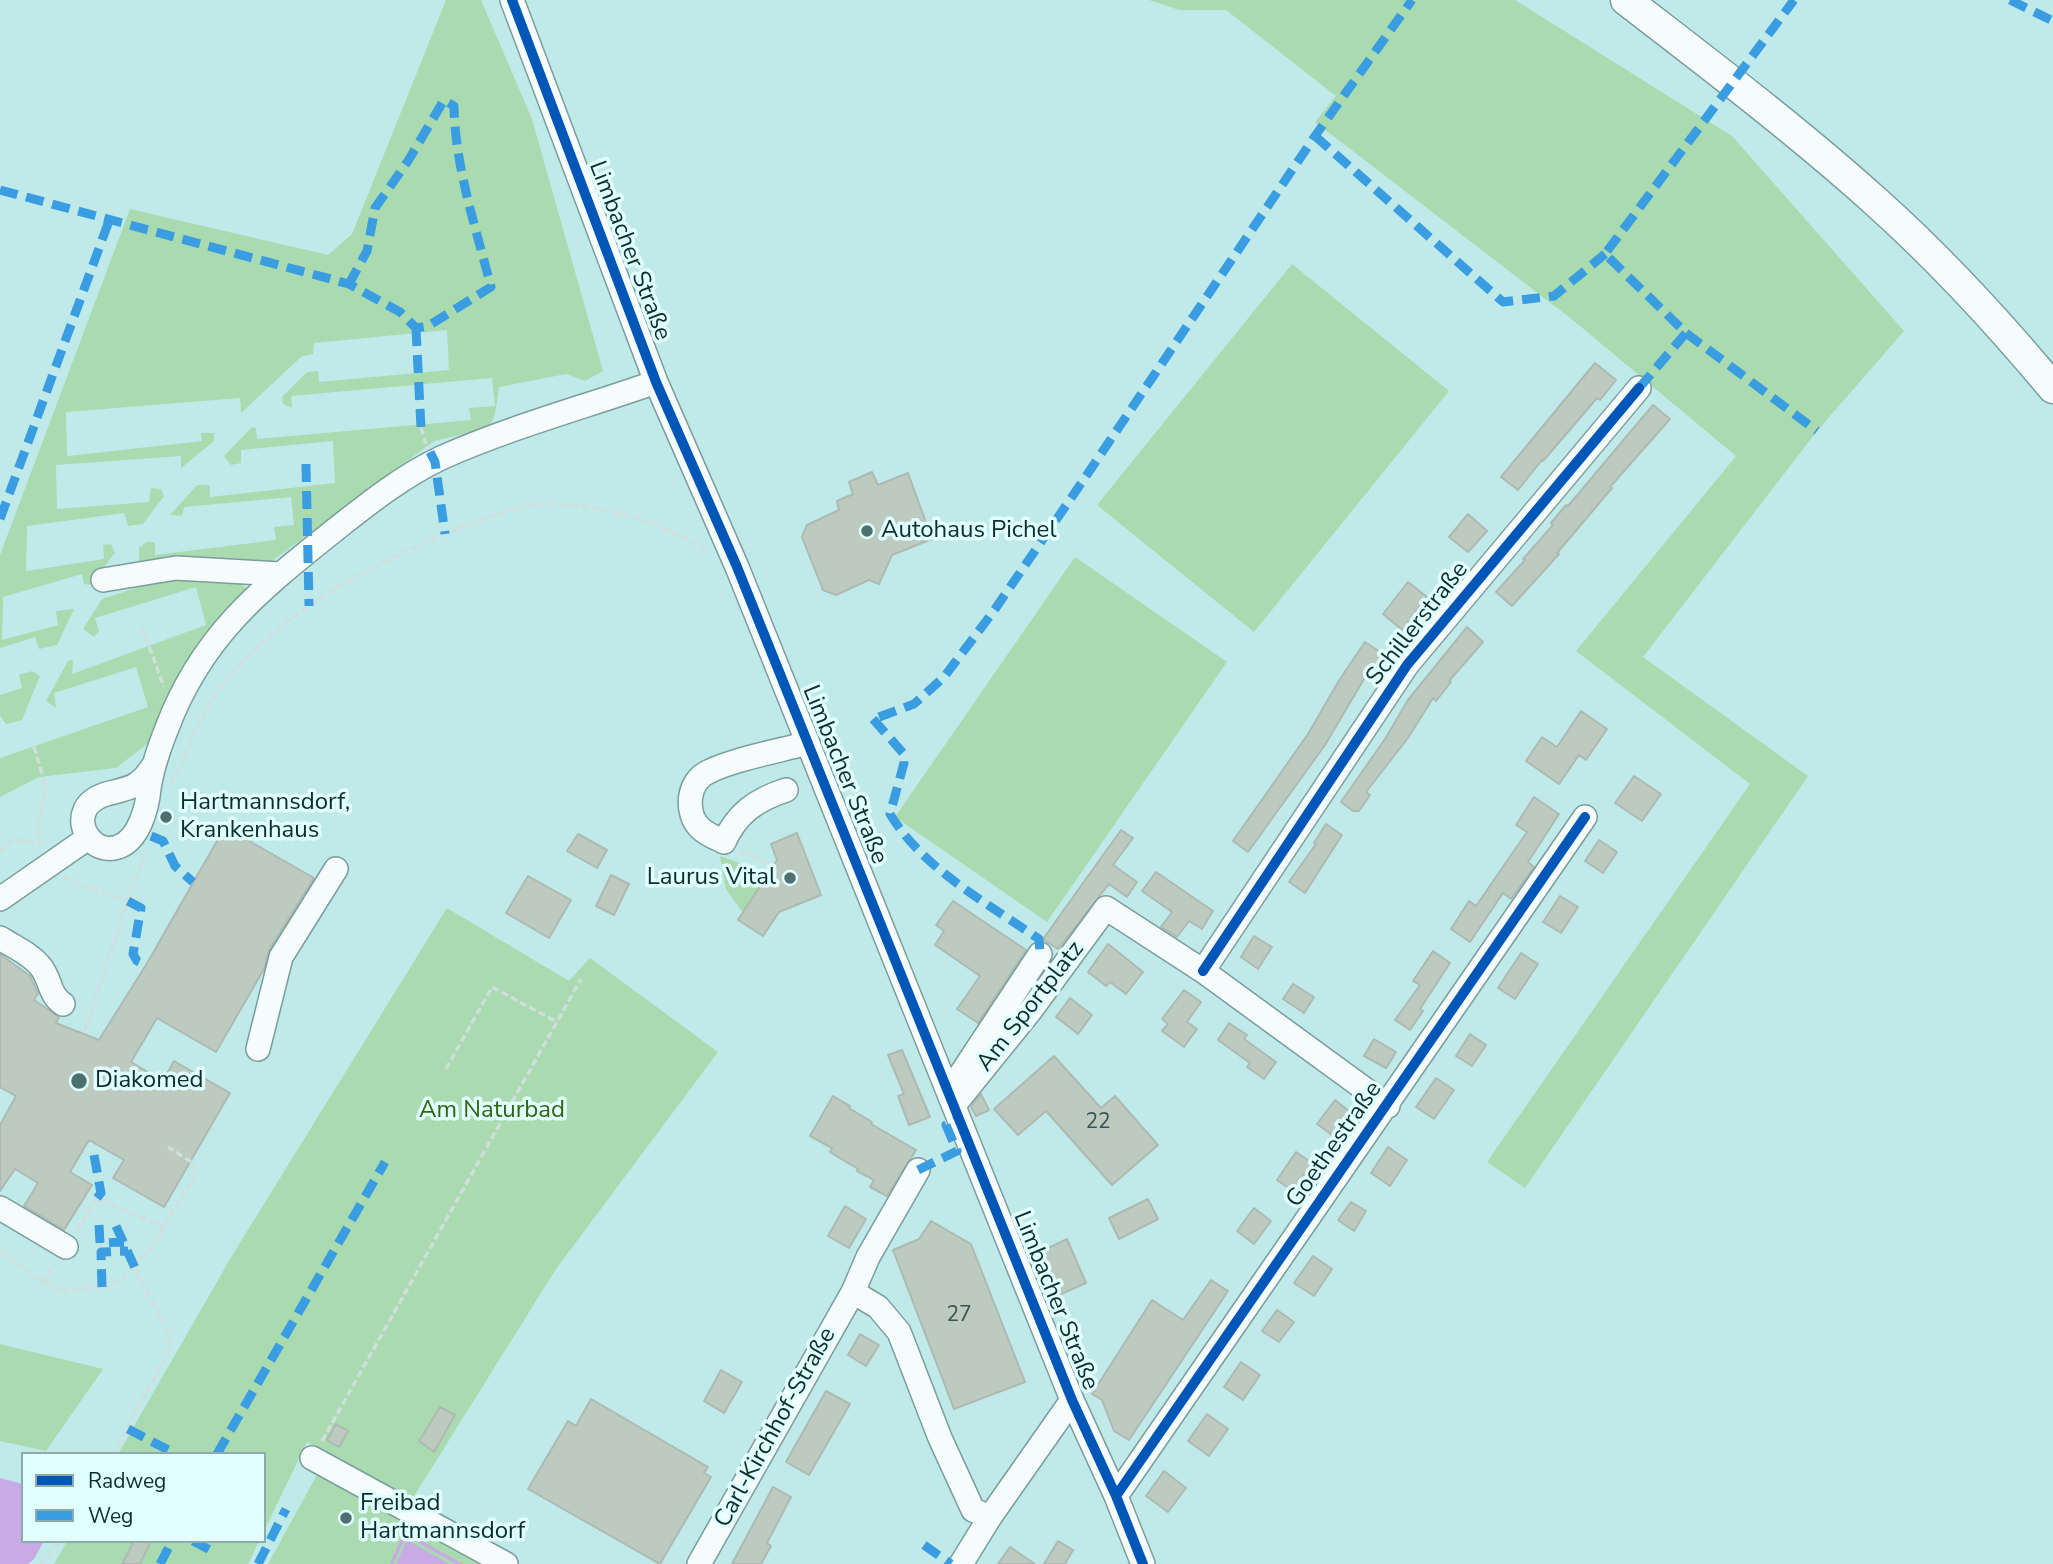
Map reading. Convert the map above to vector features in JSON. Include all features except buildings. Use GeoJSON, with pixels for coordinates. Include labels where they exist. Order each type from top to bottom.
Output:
{"type":"FeatureCollection","features":[{"type":"Feature","properties":{"kind":"main road"},"geometry":{"type":"LineString","coordinates":[[1626,0],[1763,106],[1874,200],[1933,256],[2053,388]]}},
{"type":"Feature","properties":{"kind":"street","name":"Limbacher Straße"},"geometry":{"type":"LineString","coordinates":[[512,0],[656,382],[727,545],[1072,1399],[1143,1564]]}},
{"type":"Feature","properties":{"kind":"street"},"geometry":{"type":"LineString","coordinates":[[153,766],[138,785],[103,795],[89,804],[82,821],[88,838],[96,845],[113,849],[130,839],[146,807],[153,766],[183,688],[204,654],[246,606],[280,574],[374,499],[440,459],[491,438],[656,382]]}},
{"type":"Feature","properties":{"kind":"street","name":"Schillerstraße"},"geometry":{"type":"LineString","coordinates":[[1203,971],[1407,665],[1639,388]]}},
{"type":"Feature","properties":{"kind":"street"},"geometry":{"type":"LineString","coordinates":[[103,580],[176,568],[280,574]]}},
{"type":"Feature","properties":{"kind":"street"},"geometry":{"type":"LineString","coordinates":[[786,790],[767,796],[746,809],[730,827],[723,842],[701,829],[692,818],[689,800],[694,787],[705,772],[808,743]]}},
{"type":"Feature","properties":{"kind":"street","name":"Goethestraße"},"geometry":{"type":"LineString","coordinates":[[1116,1496],[1388,1106],[1585,817]]}},
{"type":"Feature","properties":{"kind":"street"},"geometry":{"type":"LineString","coordinates":[[0,898],[88,838]]}},
{"type":"Feature","properties":{"kind":"street"},"geometry":{"type":"LineString","coordinates":[[258,1049],[281,957],[336,869]]}},
{"type":"Feature","properties":{"kind":"street","name":"Am Sportplatz"},"geometry":{"type":"LineString","coordinates":[[952,1098],[1031,1010],[1106,908],[1203,971]]}},
{"type":"Feature","properties":{"kind":"street"},"geometry":{"type":"LineString","coordinates":[[0,938],[34,959],[46,975],[54,997],[64,1004]]}},
{"type":"Feature","properties":{"kind":"street"},"geometry":{"type":"LineString","coordinates":[[952,1098],[1040,954]]}},
{"type":"Feature","properties":{"kind":"street"},"geometry":{"type":"LineString","coordinates":[[1203,971],[1388,1106]]}},
{"type":"Feature","properties":{"kind":"street","name":"Carl-Kirchhof-Straße"},"geometry":{"type":"LineString","coordinates":[[699,1564],[853,1292],[868,1257],[918,1170]]}},
{"type":"Feature","properties":{"kind":"street"},"geometry":{"type":"LineString","coordinates":[[0,1208],[66,1247]]}},
{"type":"Feature","properties":{"kind":"street"},"geometry":{"type":"LineString","coordinates":[[853,1292],[878,1307],[899,1332],[940,1438],[973,1510],[990,1517]]}},
{"type":"Feature","properties":{"kind":"street"},"geometry":{"type":"LineString","coordinates":[[961,1564],[990,1517],[1072,1399]]}},
{"type":"Feature","properties":{"kind":"street"},"geometry":{"type":"LineString","coordinates":[[312,1458],[506,1564]]}},
{"type":"Feature","properties":{"kind":"path"},"geometry":{"type":"LineString","coordinates":[[421,429],[429,452]]}},
{"type":"Feature","properties":{"kind":"path"},"geometry":{"type":"LineString","coordinates":[[167,790],[205,711],[225,683],[261,645],[301,612],[333,592],[384,562],[445,534],[521,508],[554,505],[588,508],[651,522],[708,552],[727,545]]}},
{"type":"Feature","properties":{"kind":"path"},"geometry":{"type":"LineString","coordinates":[[34,747],[46,787],[38,825],[38,843],[51,864],[70,881],[128,901]]}},
{"type":"Feature","properties":{"kind":"path"},"geometry":{"type":"LineString","coordinates":[[0,852],[14,840],[38,843]]}},
{"type":"Feature","properties":{"kind":"path"},"geometry":{"type":"LineString","coordinates":[[723,842],[774,866]]}},
{"type":"Feature","properties":{"kind":"path"},"geometry":{"type":"LineString","coordinates":[[84,1033],[149,844]]}},
{"type":"Feature","properties":{"kind":"path"},"geometry":{"type":"LineString","coordinates":[[312,1458],[582,979]]}},
{"type":"Feature","properties":{"kind":"path"},"geometry":{"type":"LineString","coordinates":[[446,1069],[492,987],[556,1022]]}},
{"type":"Feature","properties":{"kind":"path"},"geometry":{"type":"LineString","coordinates":[[0,1251],[43,1282],[61,1291],[107,1287],[118,1282],[135,1268],[196,1174],[192,1163],[168,1147]]}},
{"type":"Feature","properties":{"kind":"path"},"geometry":{"type":"LineString","coordinates":[[43,1282],[97,1198],[164,1227]]}},
{"type":"Feature","properties":{"kind":"path"},"geometry":{"type":"LineString","coordinates":[[100,1243],[101,1252]]}},
{"type":"Feature","properties":{"kind":"path"},"geometry":{"type":"LineString","coordinates":[[114,1452],[170,1349],[169,1335],[135,1268]]}},
{"type":"Feature","properties":{"kind":"path"},"geometry":{"type":"LineString","coordinates":[[41,1564],[57,1543]]}},
{"type":"Feature","properties":{"kind":"green space"},"geometry":{"type":"Polygon","coordinates":[[[446,0],[481,0],[532,119],[603,371],[585,381],[566,374],[499,387],[495,414],[489,428],[434,441],[272,561],[139,562],[139,548],[146,542],[155,542],[155,555],[276,540],[274,527],[294,525],[291,497],[184,507],[182,516],[170,515],[197,485],[210,485],[210,497],[335,483],[333,441],[241,450],[241,463],[231,465],[224,456],[252,427],[256,428],[257,439],[471,420],[469,408],[495,406],[492,378],[291,396],[292,408],[283,404],[282,397],[307,372],[318,371],[319,382],[449,370],[447,330],[314,343],[313,354],[302,356],[241,413],[240,398],[66,412],[67,456],[202,441],[201,433],[214,433],[214,441],[181,468],[181,456],[56,465],[57,509],[149,502],[151,488],[161,489],[164,496],[143,524],[128,526],[124,513],[27,526],[26,571],[104,559],[103,545],[111,544],[115,553],[90,585],[84,584],[82,574],[3,597],[2,640],[58,625],[56,611],[74,609],[57,645],[39,649],[35,637],[0,648],[0,555],[130,209],[328,255],[352,234],[446,0]]]}},
{"type":"Feature","properties":{"kind":"green space"},"geometry":{"type":"Polygon","coordinates":[[[1149,0],[1515,0],[1732,136],[1904,331],[1817,431],[1643,657],[1808,776],[1525,1188],[1487,1162],[1750,784],[1576,651],[1736,456],[1574,321],[1315,122],[1336,96],[1226,10],[1179,10],[1149,0]]]}},
{"type":"Feature","properties":{"kind":"green space"},"geometry":{"type":"Polygon","coordinates":[[[1292,264],[1449,391],[1254,632],[1097,505],[1292,264]]]}},
{"type":"Feature","properties":{"kind":"green space"},"geometry":{"type":"Polygon","coordinates":[[[1075,557],[1227,662],[1047,922],[895,817],[1075,557]]]}},
{"type":"Feature","properties":{"kind":"green space"},"geometry":{"type":"Polygon","coordinates":[[[163,579],[238,582],[249,590],[184,665],[155,738],[116,768],[39,777],[0,797],[0,758],[148,707],[136,667],[54,693],[56,708],[46,701],[68,661],[73,660],[72,674],[206,625],[196,587],[95,618],[99,631],[94,637],[83,629],[102,599],[163,579]]]}},
{"type":"Feature","properties":{"kind":"green space"},"geometry":{"type":"Polygon","coordinates":[[[32,671],[40,676],[22,720],[6,724],[0,715],[0,695],[22,688],[19,675],[32,671]]]}},
{"type":"Feature","properties":{"kind":"green space"},"geometry":{"type":"Polygon","coordinates":[[[720,856],[751,867],[758,890],[743,913],[726,889],[720,856]]]}},
{"type":"Feature","properties":{"kind":"green space","name":"Am Naturbad"},"geometry":{"type":"Polygon","coordinates":[[[447,908],[569,981],[590,958],[718,1052],[556,1269],[411,1501],[307,1442],[266,1527],[266,1452],[119,1452],[233,1254],[447,908]]]}},
{"type":"Feature","properties":{"kind":"green space"},"geometry":{"type":"Polygon","coordinates":[[[0,1344],[103,1369],[46,1451],[0,1441],[0,1344]]]}},
{"type":"Feature","properties":{"kind":"green space","name":"Freibad Hartmannsdorf"},"geometry":{"type":"Polygon","coordinates":[[[319,1471],[480,1564],[268,1564],[319,1471]]]}},
{"type":"Feature","properties":{"kind":"green space"},"geometry":{"type":"Polygon","coordinates":[[[66,1543],[258,1543],[248,1564],[54,1564],[66,1543]]]}},
{"type":"Feature","properties":{"kind":"shaded area"},"geometry":{"type":"Polygon","coordinates":[[[0,1478],[21,1483],[21,1543],[43,1543],[28,1564],[0,1564],[0,1478]]]}},
{"type":"Feature","properties":{"kind":"shaded area"},"geometry":{"type":"Polygon","coordinates":[[[404,1531],[463,1564],[456,1564],[406,1536],[393,1564],[390,1564],[404,1531]]]}},
{"type":"Feature","properties":{"kind":"shaded area"},"geometry":{"type":"Polygon","coordinates":[[[407,1540],[449,1564],[396,1564],[407,1540]]]}},
{"type":"Feature","properties":{"kind":"marked path"},"geometry":{"type":"LineString","coordinates":[[879,717],[914,704],[944,677],[993,612],[1315,136],[1412,0]]}},
{"type":"Feature","properties":{"kind":"marked path"},"geometry":{"type":"LineString","coordinates":[[1639,388],[1686,333],[1605,254],[1794,0]]}},
{"type":"Feature","properties":{"kind":"marked path"},"geometry":{"type":"LineString","coordinates":[[2010,0],[2053,21]]}},
{"type":"Feature","properties":{"kind":"marked path"},"geometry":{"type":"LineString","coordinates":[[0,190],[349,284],[400,312],[416,328],[428,326],[491,287],[462,175],[454,106],[444,100],[408,161],[375,208],[367,251],[349,284]]}},
{"type":"Feature","properties":{"kind":"marked path"},"geometry":{"type":"LineString","coordinates":[[1315,136],[1503,302],[1554,296],[1605,254]]}},
{"type":"Feature","properties":{"kind":"marked path"},"geometry":{"type":"LineString","coordinates":[[0,519],[109,221]]}},
{"type":"Feature","properties":{"kind":"marked path"},"geometry":{"type":"LineString","coordinates":[[416,328],[421,428]]}},
{"type":"Feature","properties":{"kind":"marked path"},"geometry":{"type":"LineString","coordinates":[[1686,333],[1817,431]]}},
{"type":"Feature","properties":{"kind":"marked path"},"geometry":{"type":"LineString","coordinates":[[430,452],[435,462],[445,534]]}},
{"type":"Feature","properties":{"kind":"marked path"},"geometry":{"type":"LineString","coordinates":[[306,464],[309,606]]}},
{"type":"Feature","properties":{"kind":"marked path"},"geometry":{"type":"LineString","coordinates":[[873,719],[904,754],[890,814],[904,834],[920,852],[957,884],[1039,939],[1040,954]]}},
{"type":"Feature","properties":{"kind":"marked path"},"geometry":{"type":"LineString","coordinates":[[151,836],[163,841],[175,866],[193,882]]}},
{"type":"Feature","properties":{"kind":"marked path"},"geometry":{"type":"LineString","coordinates":[[128,901],[141,908],[133,954],[137,961],[146,965]]}},
{"type":"Feature","properties":{"kind":"marked path"},"geometry":{"type":"LineString","coordinates":[[918,1170],[957,1151],[946,1125],[959,1118]]}},
{"type":"Feature","properties":{"kind":"marked path"},"geometry":{"type":"LineString","coordinates":[[94,1155],[101,1193],[97,1198]]}},
{"type":"Feature","properties":{"kind":"marked path"},"geometry":{"type":"LineString","coordinates":[[218,1452],[385,1162]]}},
{"type":"Feature","properties":{"kind":"marked path"},"geometry":{"type":"LineString","coordinates":[[99,1225],[100,1243],[124,1242]]}},
{"type":"Feature","properties":{"kind":"marked path"},"geometry":{"type":"LineString","coordinates":[[116,1226],[135,1268]]}},
{"type":"Feature","properties":{"kind":"marked path"},"geometry":{"type":"LineString","coordinates":[[102,1287],[101,1252],[128,1251]]}},
{"type":"Feature","properties":{"kind":"marked path"},"geometry":{"type":"LineString","coordinates":[[128,1429],[172,1452]]}},
{"type":"Feature","properties":{"kind":"marked path"},"geometry":{"type":"LineString","coordinates":[[258,1564],[286,1509]]}},
{"type":"Feature","properties":{"kind":"marked path"},"geometry":{"type":"LineString","coordinates":[[160,1564],[171,1543]]}},
{"type":"Feature","properties":{"kind":"marked path"},"geometry":{"type":"LineString","coordinates":[[197,1543],[212,1551]]}},
{"type":"Feature","properties":{"kind":"marked path"},"geometry":{"type":"LineString","coordinates":[[924,1545],[951,1564]]}},
{"type":"Feature","properties":{"kind":"cycle path"},"geometry":{"type":"LineString","coordinates":[[512,0],[656,382],[737,567],[1072,1400],[1116,1496],[1143,1564]]}},
{"type":"Feature","properties":{"kind":"cycle path"},"geometry":{"type":"LineString","coordinates":[[1203,971],[1407,665],[1639,388]]}},
{"type":"Feature","properties":{"kind":"cycle path"},"geometry":{"type":"LineString","coordinates":[[1116,1496],[1585,817]]}},
{"type":"Feature","properties":{"kind":"place","name":"Autohaus Pichel"},"geometry":{"type":"Point","coordinates":[867,531]}},
{"type":"Feature","properties":{"kind":"place","name":"Hartmannsdorf, Krankenhaus"},"geometry":{"type":"Point","coordinates":[166,817]}},
{"type":"Feature","properties":{"kind":"place","name":"Laurus Vital"},"geometry":{"type":"Point","coordinates":[790,878]}},
{"type":"Feature","properties":{"kind":"place","name":"Diakomed"},"geometry":{"type":"Point","coordinates":[79,1081]}},
{"type":"Feature","properties":{"kind":"place","name":"Freibad Hartmannsdorf"},"geometry":{"type":"Point","coordinates":[346,1518]}}]}
